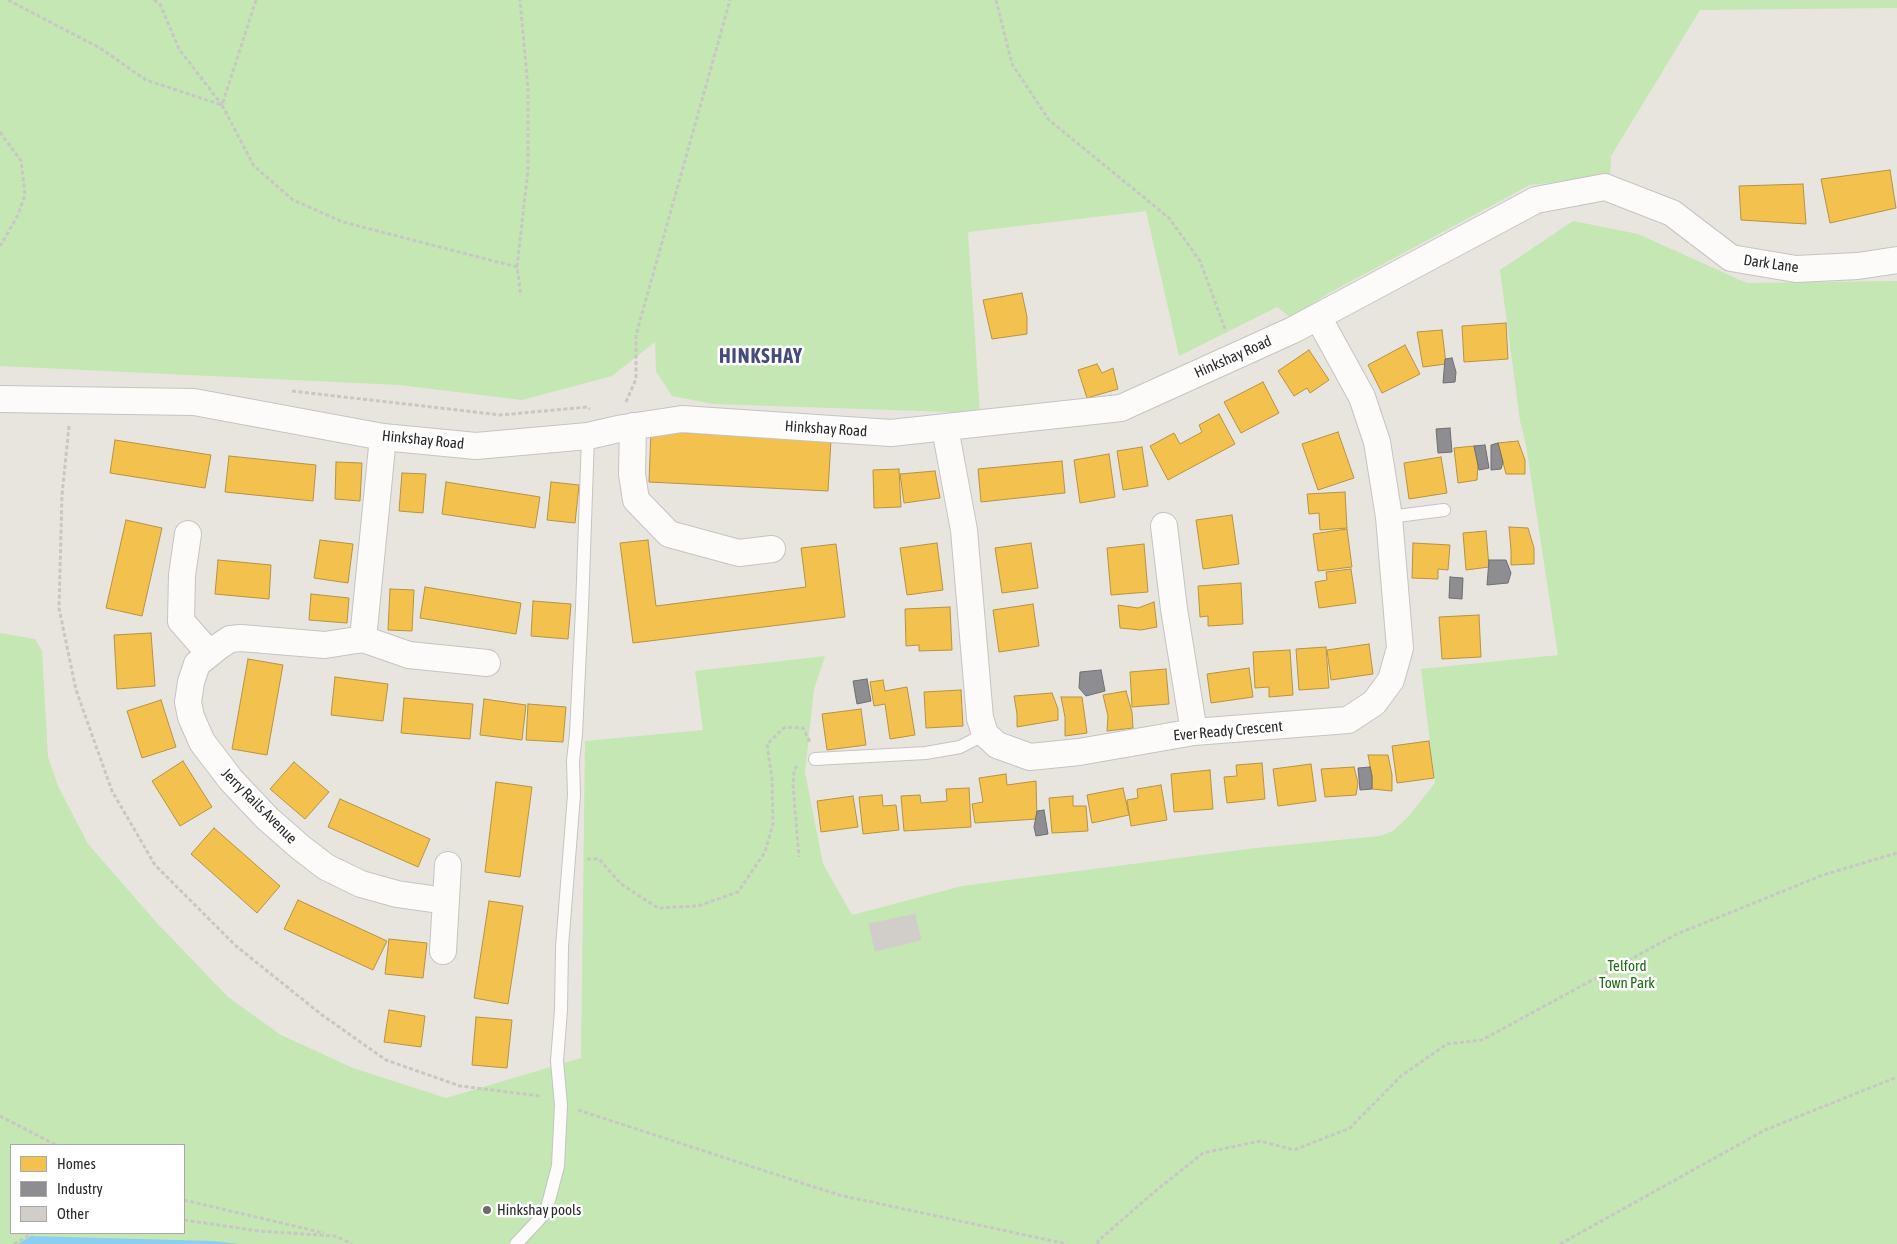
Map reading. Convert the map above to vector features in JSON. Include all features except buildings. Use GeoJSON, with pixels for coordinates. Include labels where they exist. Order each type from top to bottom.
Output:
{"type":"FeatureCollection","features":[{"type":"Feature","properties":{"kind":"street","name":"Hinkshay Road"},"geometry":{"type":"LineString","coordinates":[[0,398],[194,402],[383,436],[476,446],[588,436],[623,428],[682,419],[891,433],[1121,408],[1293,330],[1536,200],[1605,187]]}},
{"type":"Feature","properties":{"kind":"street","name":"Dark Lane"},"geometry":{"type":"LineString","coordinates":[[1605,187],[1672,213],[1731,258],[1796,270],[1858,266],[1897,260]]}},
{"type":"Feature","properties":{"kind":"street","name":"Ever Ready Crescent"},"geometry":{"type":"LineString","coordinates":[[984,734],[997,745],[1030,757],[1079,752],[1194,732],[1348,720],[1374,703],[1391,680],[1400,648],[1389,518],[1377,442],[1365,406],[1318,316]]}},
{"type":"Feature","properties":{"kind":"street"},"geometry":{"type":"LineString","coordinates":[[623,428],[636,500],[669,534],[739,553],[772,550]]}},
{"type":"Feature","properties":{"kind":"street"},"geometry":{"type":"LineString","coordinates":[[945,428],[964,530],[980,718],[984,734]]}},
{"type":"Feature","properties":{"kind":"street"},"geometry":{"type":"LineString","coordinates":[[383,436],[363,639],[409,655],[487,663]]}},
{"type":"Feature","properties":{"kind":"street"},"geometry":{"type":"LineString","coordinates":[[1164,526],[1174,609],[1194,732]]}},
{"type":"Feature","properties":{"kind":"street"},"geometry":{"type":"LineString","coordinates":[[188,534],[182,575],[181,621],[209,653]]}},
{"type":"Feature","properties":{"kind":"street","name":"Jerry Rails Avenue"},"geometry":{"type":"LineString","coordinates":[[363,639],[325,645],[241,638],[230,640],[209,653],[197,664],[191,682],[188,702],[191,717],[202,742],[231,780],[267,818],[300,847],[326,866],[360,884],[398,894],[446,901]]}},
{"type":"Feature","properties":{"kind":"street"},"geometry":{"type":"LineString","coordinates":[[443,951],[448,865]]}},
{"type":"Feature","properties":{"kind":"lane"},"geometry":{"type":"LineString","coordinates":[[516,1244],[546,1212],[558,1166],[561,1105],[557,1061],[561,1010],[562,947],[574,795],[573,761],[582,608],[588,436]]}},
{"type":"Feature","properties":{"kind":"lane"},"geometry":{"type":"LineString","coordinates":[[1389,518],[1444,510]]}},
{"type":"Feature","properties":{"kind":"lane"},"geometry":{"type":"LineString","coordinates":[[815,759],[926,753],[960,746],[984,734]]}},
{"type":"Feature","properties":{"kind":"path"},"geometry":{"type":"LineString","coordinates":[[8,0],[100,48],[146,80],[222,105]]}},
{"type":"Feature","properties":{"kind":"path"},"geometry":{"type":"LineString","coordinates":[[154,0],[160,4],[179,49],[222,105],[254,166],[293,200],[342,222],[517,267]]}},
{"type":"Feature","properties":{"kind":"path"},"geometry":{"type":"LineString","coordinates":[[222,105],[256,0]]}},
{"type":"Feature","properties":{"kind":"path"},"geometry":{"type":"LineString","coordinates":[[520,0],[528,88],[528,170],[517,267],[521,296]]}},
{"type":"Feature","properties":{"kind":"path"},"geometry":{"type":"LineString","coordinates":[[996,0],[1012,64],[1049,120],[1169,218],[1200,260],[1235,357]]}},
{"type":"Feature","properties":{"kind":"path"},"geometry":{"type":"LineString","coordinates":[[291,391],[501,415],[587,407],[623,428],[636,379],[636,335],[729,1]]}},
{"type":"Feature","properties":{"kind":"path"},"geometry":{"type":"LineString","coordinates":[[0,132],[21,161],[25,195],[16,217],[0,246]]}},
{"type":"Feature","properties":{"kind":"path"},"geometry":{"type":"LineString","coordinates":[[569,858],[599,859],[621,884],[658,908],[698,906],[738,892],[765,852],[773,824],[772,780],[767,744],[785,728],[803,728],[812,746],[815,759],[802,762],[794,770],[793,785],[799,857]]}},
{"type":"Feature","properties":{"kind":"path"},"geometry":{"type":"LineString","coordinates":[[1098,1244],[1098,1241],[1153,1193],[1203,1153],[1260,1141],[1294,1150],[1350,1128],[1402,1076],[1447,1044],[1482,1040],[1677,934],[1823,875],[1897,853]]}},
{"type":"Feature","properties":{"kind":"path"},"geometry":{"type":"LineString","coordinates":[[1560,1244],[1765,1130],[1897,1077]]}},
{"type":"Feature","properties":{"kind":"path"},"geometry":{"type":"LineString","coordinates":[[0,1116],[54,1144]]}},
{"type":"Feature","properties":{"kind":"path"},"geometry":{"type":"LineString","coordinates":[[185,1200],[335,1236],[352,1244]]}},
{"type":"Feature","properties":{"kind":"path"},"geometry":{"type":"LineString","coordinates":[[185,1220],[260,1231],[335,1236]]}},
{"type":"Feature","properties":{"kind":"path"},"geometry":{"type":"LineString","coordinates":[[14,1244],[32,1234]]}},
{"type":"Feature","properties":{"kind":"green space"},"geometry":{"type":"Polygon","coordinates":[[[0,0],[1897,0],[1897,8],[1700,10],[1611,156],[1610,176],[1530,185],[1329,293],[1291,318],[1277,307],[1179,356],[1146,211],[968,232],[980,413],[713,404],[672,396],[656,371],[655,342],[612,376],[522,400],[399,385],[0,366],[0,0]]]}},
{"type":"Feature","properties":{"kind":"green space","name":"Telford Town Park"},"geometry":{"type":"Polygon","coordinates":[[[1573,221],[1638,234],[1747,283],[1897,281],[1897,1244],[0,1244],[0,633],[35,639],[42,651],[48,757],[58,786],[88,844],[157,923],[228,997],[281,1035],[353,1068],[446,1098],[581,1058],[585,741],[703,730],[695,671],[825,656],[814,689],[805,772],[823,864],[852,915],[962,886],[1256,848],[1380,836],[1393,831],[1407,818],[1435,783],[1421,669],[1558,655],[1526,445],[1520,421],[1500,270],[1573,221]]]}},
{"type":"Feature","properties":{"kind":"water"},"geometry":{"type":"Polygon","coordinates":[[[31,1236],[213,1241],[240,1244],[18,1244],[31,1236]]]}},
{"type":"Feature","properties":{"kind":"place","name":"Hinkshay pools"},"geometry":{"type":"Point","coordinates":[487,1210]}},
{"type":"Feature","properties":{"kind":"district","name":"HINKSHAY"},"geometry":{"type":"Point","coordinates":[761,357]}}]}
